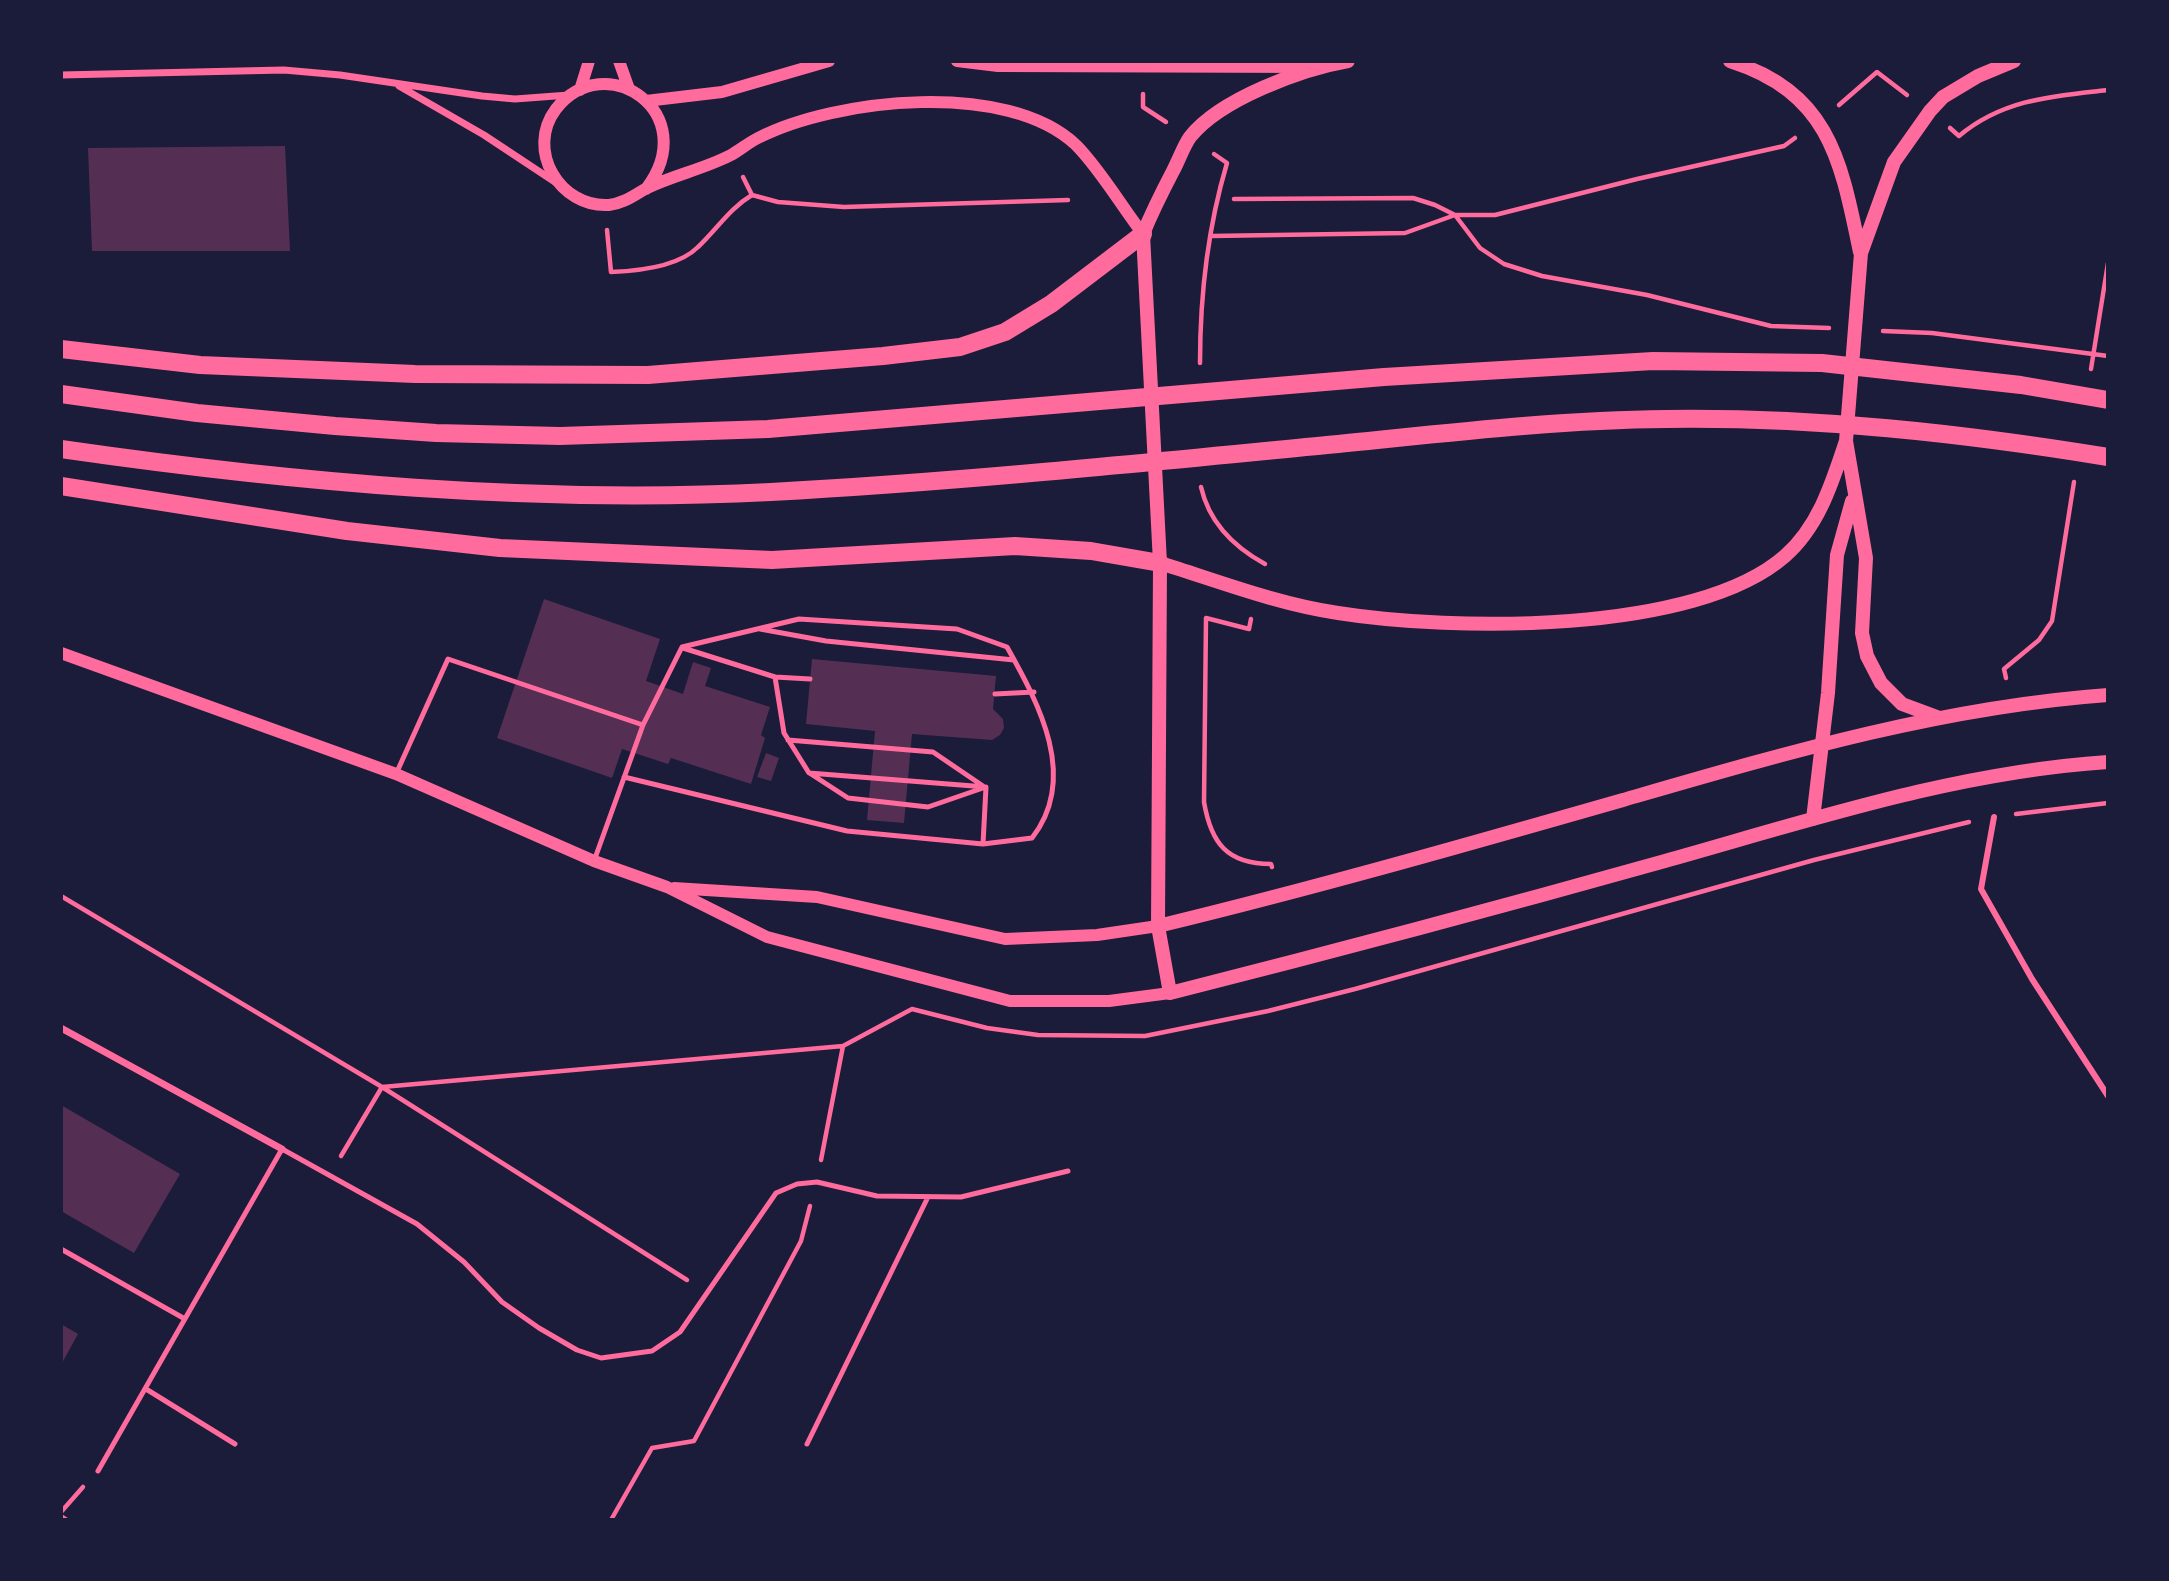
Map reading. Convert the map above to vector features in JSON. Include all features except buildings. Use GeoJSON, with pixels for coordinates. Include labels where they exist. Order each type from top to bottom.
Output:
{"type":"FeatureCollection","features":[{"type":"Feature","properties":{"kind":"main road"},"geometry":{"type":"LineString","coordinates":[[1348,61],[1314,67],[1239,101],[1210,120],[1190,138],[1154,205],[1143,234],[1160,563],[1158,926],[1170,993],[1345,949],[1898,796],[2004,774],[2108,762]]}},
{"type":"Feature","properties":{"kind":"main road"},"geometry":{"type":"LineString","coordinates":[[1730,61],[1780,84],[1821,121],[1840,163],[1860,253]]}},
{"type":"Feature","properties":{"kind":"main road"},"geometry":{"type":"LineString","coordinates":[[1938,718],[1902,704],[1881,683],[1867,656],[1862,633],[1866,558],[1846,441],[1860,253],[1894,162],[1930,111],[1943,97],[1966,83],[2014,61]]}},
{"type":"Feature","properties":{"kind":"main road"},"geometry":{"type":"LineString","coordinates":[[61,349],[200,365],[429,374],[648,375],[883,356],[960,347],[1005,332],[1051,304],[1143,234]]}},
{"type":"Feature","properties":{"kind":"main road"},"geometry":{"type":"LineString","coordinates":[[61,394],[197,412],[335,426],[436,433],[560,436],[768,429],[1384,377],[1653,361],[1822,363],[2008,383],[2108,400]]}},
{"type":"Feature","properties":{"kind":"main road"},"geometry":{"type":"LineString","coordinates":[[61,449],[239,474],[509,495],[769,492],[926,481],[1511,427],[1662,419],[1782,419],[1892,427],[2006,440],[2108,457]]}},
{"type":"Feature","properties":{"kind":"main road"},"geometry":{"type":"LineString","coordinates":[[61,486],[347,531],[500,548],[772,560],[1015,546],[1091,551],[1160,563],[1258,594],[1335,613],[1405,622],[1458,624],[1620,615],[1694,600],[1756,575],[1784,557],[1805,535],[1824,504],[1846,441]]}},
{"type":"Feature","properties":{"kind":"main road"},"geometry":{"type":"LineString","coordinates":[[1813,819],[1828,693],[1837,555],[1854,496]]}},
{"type":"Feature","properties":{"kind":"main road"},"geometry":{"type":"LineString","coordinates":[[1158,926],[1279,896],[1821,743],[2012,704],[2108,695]]}},
{"type":"Feature","properties":{"kind":"street"},"geometry":{"type":"LineString","coordinates":[[559,185],[548,168],[544,149],[546,129],[555,110],[575,93],[589,61]]}},
{"type":"Feature","properties":{"kind":"street"},"geometry":{"type":"LineString","coordinates":[[620,61],[629,89]]}},
{"type":"Feature","properties":{"kind":"street"},"geometry":{"type":"LineString","coordinates":[[646,100],[722,92],[829,61]]}},
{"type":"Feature","properties":{"kind":"street"},"geometry":{"type":"LineString","coordinates":[[957,61],[998,66],[1314,67]]}},
{"type":"Feature","properties":{"kind":"street"},"geometry":{"type":"LineString","coordinates":[[61,75],[284,70],[515,99],[575,93],[609,84],[629,89],[646,100],[659,117],[665,135],[665,155],[658,173],[646,189]]}},
{"type":"Feature","properties":{"kind":"street"},"geometry":{"type":"LineString","coordinates":[[394,83],[484,135],[574,197],[604,205],[631,200],[646,189],[731,155],[758,138],[846,108],[890,102],[941,103],[1012,112],[1041,122],[1076,145],[1143,234]]}},
{"type":"Feature","properties":{"kind":"street"},"geometry":{"type":"LineString","coordinates":[[61,653],[396,774],[594,861],[667,887],[767,937],[1010,1001],[1110,1001],[1170,993]]}},
{"type":"Feature","properties":{"kind":"street"},"geometry":{"type":"LineString","coordinates":[[1994,817],[1980,889],[2032,979],[2108,1096]]}},
{"type":"Feature","properties":{"kind":"street"},"geometry":{"type":"LineString","coordinates":[[667,887],[817,897],[1005,939],[1097,935],[1158,926]]}},
{"type":"Feature","properties":{"kind":"street"},"geometry":{"type":"LineString","coordinates":[[61,1028],[282,1149]]}},
{"type":"Feature","properties":{"kind":"lane"},"geometry":{"type":"LineString","coordinates":[[594,861],[624,776],[643,724],[682,647],[799,619],[957,629],[1007,647],[1034,692],[1049,738],[1055,782],[1047,819],[1032,838],[982,844],[847,831],[624,776]]}},
{"type":"Feature","properties":{"kind":"lane"},"geometry":{"type":"LineString","coordinates":[[757,629],[826,641],[1014,660]]}},
{"type":"Feature","properties":{"kind":"lane"},"geometry":{"type":"LineString","coordinates":[[682,647],[775,677],[810,679]]}},
{"type":"Feature","properties":{"kind":"lane"},"geometry":{"type":"LineString","coordinates":[[396,774],[448,659],[643,724]]}},
{"type":"Feature","properties":{"kind":"lane"},"geometry":{"type":"LineString","coordinates":[[775,677],[784,733],[788,740],[809,773],[848,799],[928,807],[986,788]]}},
{"type":"Feature","properties":{"kind":"lane"},"geometry":{"type":"LineString","coordinates":[[995,694],[1034,692]]}},
{"type":"Feature","properties":{"kind":"lane"},"geometry":{"type":"LineString","coordinates":[[788,740],[933,752],[986,788]]}},
{"type":"Feature","properties":{"kind":"lane"},"geometry":{"type":"LineString","coordinates":[[809,773],[986,788]]}},
{"type":"Feature","properties":{"kind":"lane"},"geometry":{"type":"LineString","coordinates":[[982,844],[986,788]]}},
{"type":"Feature","properties":{"kind":"lane"},"geometry":{"type":"LineString","coordinates":[[98,1471],[282,1149],[416,1224],[464,1262],[502,1302],[538,1328],[577,1350],[601,1358],[652,1351],[680,1332],[776,1193],[797,1184],[817,1182],[877,1196],[961,1197],[1068,1171]]}},
{"type":"Feature","properties":{"kind":"lane"},"geometry":{"type":"LineString","coordinates":[[807,1444],[928,1197]]}},
{"type":"Feature","properties":{"kind":"lane"},"geometry":{"type":"LineString","coordinates":[[61,1249],[185,1319]]}},
{"type":"Feature","properties":{"kind":"lane"},"geometry":{"type":"LineString","coordinates":[[146,1389],[235,1444]]}},
{"type":"Feature","properties":{"kind":"path"},"geometry":{"type":"LineString","coordinates":[[1143,65],[1143,107],[1227,163],[1213,209],[1200,354]]}},
{"type":"Feature","properties":{"kind":"path"},"geometry":{"type":"LineString","coordinates":[[1212,236],[1405,233],[1455,215],[1495,215],[1637,178],[1784,146],[1821,121],[1877,72],[1959,136],[1986,117],[2039,97],[2108,90]]}},
{"type":"Feature","properties":{"kind":"path"},"geometry":{"type":"LineString","coordinates":[[604,205],[611,272],[630,272],[672,262],[696,250],[737,204],[752,195],[778,202],[844,206],[1068,200]]}},
{"type":"Feature","properties":{"kind":"path"},"geometry":{"type":"LineString","coordinates":[[1234,199],[1413,198],[1455,215],[1480,248],[1496,259],[1542,276],[1647,295],[1771,326],[1838,329]]}},
{"type":"Feature","properties":{"kind":"path"},"geometry":{"type":"LineString","coordinates":[[1879,331],[1933,333],[2108,356]]}},
{"type":"Feature","properties":{"kind":"path"},"geometry":{"type":"LineString","coordinates":[[1201,490],[1216,523],[1249,556],[1266,565],[1249,629],[1206,618],[1204,802],[1208,824],[1221,848],[1237,859],[1271,864],[1279,896]]}},
{"type":"Feature","properties":{"kind":"path"},"geometry":{"type":"LineString","coordinates":[[2012,704],[2004,669],[2039,640],[2052,621]]}},
{"type":"Feature","properties":{"kind":"path"},"geometry":{"type":"LineString","coordinates":[[382,1087],[843,1046],[912,1009],[987,1028],[1025,1034],[1089,1038],[1134,1036],[1268,1011],[1355,989],[1814,860],[1994,817],[2108,803]]}},
{"type":"Feature","properties":{"kind":"path"},"geometry":{"type":"LineString","coordinates":[[61,896],[382,1087],[706,1292]]}},
{"type":"Feature","properties":{"kind":"path"},"geometry":{"type":"LineString","coordinates":[[1345,949],[1355,989]]}},
{"type":"Feature","properties":{"kind":"path"},"geometry":{"type":"LineString","coordinates":[[611,1520],[652,1448],[694,1441],[801,1241],[817,1182],[843,1046]]}},
{"type":"Feature","properties":{"kind":"path"},"geometry":{"type":"LineString","coordinates":[[329,1175],[382,1087]]}},
{"type":"Feature","properties":{"kind":"path"},"geometry":{"type":"LineString","coordinates":[[67,1520],[61,1514],[98,1471]]}}]}
